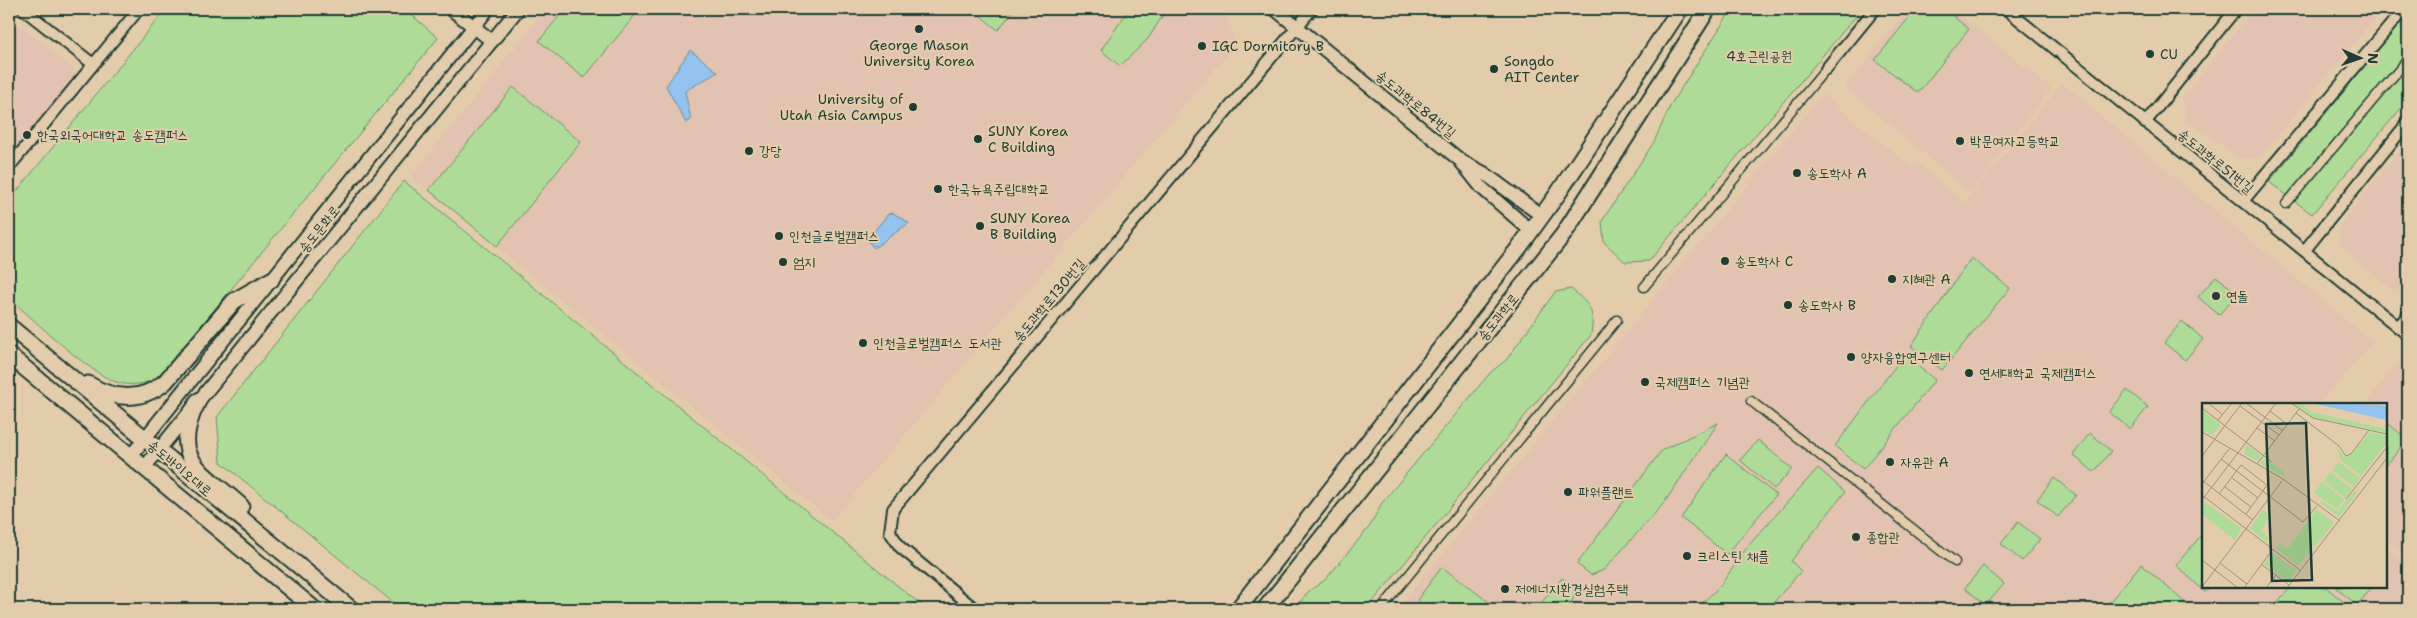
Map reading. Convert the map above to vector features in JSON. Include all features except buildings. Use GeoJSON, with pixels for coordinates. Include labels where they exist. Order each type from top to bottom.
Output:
{"type":"FeatureCollection","features":[{"type":"Feature","properties":{"kind":"main road","name":"송도과학로"},"geometry":{"type":"LineString","coordinates":[[1238,609],[1531,232],[1680,9]]}},
{"type":"Feature","properties":{"kind":"main road","name":"송도과학로"},"geometry":{"type":"LineString","coordinates":[[1265,609],[1563,235],[1708,9]]}},
{"type":"Feature","properties":{"kind":"main road"},"geometry":{"type":"LineString","coordinates":[[58,367],[93,388],[110,394],[135,397],[147,394],[165,382],[234,301],[271,280]]}},
{"type":"Feature","properties":{"kind":"main road","name":"송도바이오대로"},"geometry":{"type":"LineString","coordinates":[[9,326],[351,609]]}},
{"type":"Feature","properties":{"kind":"main road","name":"송도바이오대로"},"geometry":{"type":"LineString","coordinates":[[9,355],[314,609]]}},
{"type":"Feature","properties":{"kind":"main road"},"geometry":{"type":"LineString","coordinates":[[198,402],[188,421],[186,432],[186,452],[190,459],[308,563],[326,588]]}},
{"type":"Feature","properties":{"kind":"street"},"geometry":{"type":"LineString","coordinates":[[23,9],[92,64]]}},
{"type":"Feature","properties":{"kind":"street"},"geometry":{"type":"LineString","coordinates":[[9,167],[139,9]]}},
{"type":"Feature","properties":{"kind":"street"},"geometry":{"type":"LineString","coordinates":[[451,9],[492,41]]}},
{"type":"Feature","properties":{"kind":"street","name":"송도문화로"},"geometry":{"type":"LineString","coordinates":[[130,457],[488,9]]}},
{"type":"Feature","properties":{"kind":"street","name":"송도문화로"},"geometry":{"type":"LineString","coordinates":[[144,468],[518,9]]}},
{"type":"Feature","properties":{"kind":"street","name":"송도과학로84번길"},"geometry":{"type":"LineString","coordinates":[[1275,9],[1461,161],[1484,173],[1542,216]]}},
{"type":"Feature","properties":{"kind":"street","name":"송도과학로130번길"},"geometry":{"type":"LineString","coordinates":[[975,609],[900,547],[890,532],[893,509],[1312,9]]}},
{"type":"Feature","properties":{"kind":"street"},"geometry":{"type":"LineString","coordinates":[[1644,287],[1875,9]]}},
{"type":"Feature","properties":{"kind":"street","name":"송도과학로51번길"},"geometry":{"type":"LineString","coordinates":[[2006,9],[2408,335]]}},
{"type":"Feature","properties":{"kind":"street"},"geometry":{"type":"LineString","coordinates":[[2146,123],[2236,9]]}},
{"type":"Feature","properties":{"kind":"street"},"geometry":{"type":"LineString","coordinates":[[2243,201],[2404,9]]}},
{"type":"Feature","properties":{"kind":"street"},"geometry":{"type":"LineString","coordinates":[[2286,204],[2408,59]]}},
{"type":"Feature","properties":{"kind":"street"},"geometry":{"type":"LineString","coordinates":[[2305,250],[2408,122]]}},
{"type":"Feature","properties":{"kind":"street"},"geometry":{"type":"LineString","coordinates":[[1461,161],[1482,188],[1531,232]]}},
{"type":"Feature","properties":{"kind":"street"},"geometry":{"type":"LineString","coordinates":[[2398,327],[2408,315]]}},
{"type":"Feature","properties":{"kind":"street"},"geometry":{"type":"LineString","coordinates":[[1381,609],[1617,320]]}},
{"type":"Feature","properties":{"kind":"street"},"geometry":{"type":"LineString","coordinates":[[1751,401],[1956,562]]}},
{"type":"Feature","properties":{"kind":"shaded area","name":"인천글로벌캠퍼스"},"geometry":{"type":"Polygon","coordinates":[[[546,9],[1221,9],[1226,12],[1236,44],[832,521],[411,177],[546,9]]]}},
{"type":"Feature","properties":{"kind":"shaded area","name":"박문여자고등학교"},"geometry":{"type":"Polygon","coordinates":[[[1908,9],[1952,9],[2051,88],[1971,193],[1845,87],[1908,9]]]}},
{"type":"Feature","properties":{"kind":"shaded area"},"geometry":{"type":"Polygon","coordinates":[[[2254,9],[2382,9],[2260,156],[2240,159],[2185,119],[2182,99],[2254,9]]]}},
{"type":"Feature","properties":{"kind":"shaded area","name":"한국외국어대학교 송도캠퍼스"},"geometry":{"type":"Polygon","coordinates":[[[9,16],[80,75],[81,90],[9,180],[9,16]]]}},
{"type":"Feature","properties":{"kind":"shaded area","name":"연세대학교 국제캠퍼스"},"geometry":{"type":"Polygon","coordinates":[[[2062,83],[2372,342],[2320,403],[2202,403],[2202,588],[2387,588],[2387,548],[2408,565],[2408,609],[1398,609],[1823,94],[1912,168],[1918,164],[1965,203],[2062,83]]]}},
{"type":"Feature","properties":{"kind":"shaded area"},"geometry":{"type":"Polygon","coordinates":[[[2408,140],[2408,287],[2406,290],[2395,292],[2339,244],[2341,223],[2408,140]]]}},
{"type":"Feature","properties":{"kind":"shaded area"},"geometry":{"type":"Polygon","coordinates":[[[2398,363],[2408,371],[2408,558],[2387,540],[2387,403],[2366,403],[2398,363]]]}},
{"type":"Feature","properties":{"kind":"green space"},"geometry":{"type":"Polygon","coordinates":[[[166,9],[405,9],[438,38],[158,378],[132,385],[116,382],[92,368],[61,344],[9,298],[9,201],[166,9]]]}},
{"type":"Feature","properties":{"kind":"green space"},"geometry":{"type":"Polygon","coordinates":[[[565,9],[640,9],[584,78],[539,41],[565,9]]]}},
{"type":"Feature","properties":{"kind":"green space"},"geometry":{"type":"Polygon","coordinates":[[[972,9],[1015,9],[998,30],[972,9]]]}},
{"type":"Feature","properties":{"kind":"green space"},"geometry":{"type":"Polygon","coordinates":[[[1132,9],[1155,9],[1163,15],[1148,39],[1120,66],[1101,50],[1125,15],[1132,9]]]}},
{"type":"Feature","properties":{"kind":"green space","name":"4호근린공원"},"geometry":{"type":"Polygon","coordinates":[[[1732,9],[1862,9],[1649,261],[1625,262],[1604,242],[1602,221],[1654,142],[1671,104],[1732,9]]]}},
{"type":"Feature","properties":{"kind":"green space"},"geometry":{"type":"Polygon","coordinates":[[[1916,9],[1944,9],[1969,29],[1918,93],[1875,60],[1916,9]]]}},
{"type":"Feature","properties":{"kind":"green space"},"geometry":{"type":"Polygon","coordinates":[[[2408,14],[2408,100],[2312,214],[2269,182],[2408,14]]]}},
{"type":"Feature","properties":{"kind":"green space"},"geometry":{"type":"Polygon","coordinates":[[[513,87],[581,142],[497,246],[429,190],[513,87]]]}},
{"type":"Feature","properties":{"kind":"green space"},"geometry":{"type":"Polygon","coordinates":[[[404,181],[926,609],[401,609],[221,462],[217,417],[404,181]]]}},
{"type":"Feature","properties":{"kind":"green space"},"geometry":{"type":"Polygon","coordinates":[[[1971,258],[2010,288],[1942,370],[1911,346],[1971,258]]]}},
{"type":"Feature","properties":{"kind":"green space"},"geometry":{"type":"Polygon","coordinates":[[[2216,276],[2237,293],[2219,315],[2198,297],[2216,276]]]}},
{"type":"Feature","properties":{"kind":"green space"},"geometry":{"type":"Polygon","coordinates":[[[1571,289],[1590,308],[1592,319],[1591,335],[1367,609],[1294,609],[1309,591],[1325,580],[1370,526],[1382,503],[1490,373],[1507,359],[1555,292],[1571,289]]]}},
{"type":"Feature","properties":{"kind":"green space"},"geometry":{"type":"Polygon","coordinates":[[[2182,321],[2203,339],[2185,360],[2164,343],[2182,321]]]}},
{"type":"Feature","properties":{"kind":"green space"},"geometry":{"type":"Polygon","coordinates":[[[1904,355],[1935,380],[1863,469],[1835,446],[1904,355]]]}},
{"type":"Feature","properties":{"kind":"green space"},"geometry":{"type":"Polygon","coordinates":[[[2127,390],[2148,407],[2130,429],[2109,412],[2127,390]]]}},
{"type":"Feature","properties":{"kind":"green space"},"geometry":{"type":"Polygon","coordinates":[[[1718,423],[1664,503],[1604,570],[1591,575],[1577,564],[1662,450],[1718,423]]]}},
{"type":"Feature","properties":{"kind":"green space"},"geometry":{"type":"Polygon","coordinates":[[[2387,423],[2407,439],[2387,465],[2387,423]]]}},
{"type":"Feature","properties":{"kind":"green space"},"geometry":{"type":"Polygon","coordinates":[[[2090,433],[2111,451],[2094,472],[2073,455],[2090,433]]]}},
{"type":"Feature","properties":{"kind":"green space"},"geometry":{"type":"Polygon","coordinates":[[[1758,440],[1792,469],[1774,489],[1740,460],[1758,440]]]}},
{"type":"Feature","properties":{"kind":"green space"},"geometry":{"type":"Polygon","coordinates":[[[1726,454],[1776,495],[1727,554],[1681,518],[1726,454]]]}},
{"type":"Feature","properties":{"kind":"green space"},"geometry":{"type":"Polygon","coordinates":[[[1818,468],[1845,492],[1791,561],[1801,571],[1768,609],[1696,609],[1720,586],[1748,546],[1818,468]]]}},
{"type":"Feature","properties":{"kind":"green space"},"geometry":{"type":"Polygon","coordinates":[[[2054,478],[2076,495],[2058,517],[2037,500],[2054,478]]]}},
{"type":"Feature","properties":{"kind":"green space"},"geometry":{"type":"Polygon","coordinates":[[[2018,522],[2040,539],[2022,561],[2001,544],[2018,522]]]}},
{"type":"Feature","properties":{"kind":"green space"},"geometry":{"type":"Polygon","coordinates":[[[2202,534],[2202,588],[2210,588],[2205,592],[2176,565],[2202,534]]]}},
{"type":"Feature","properties":{"kind":"green space"},"geometry":{"type":"Polygon","coordinates":[[[2141,564],[2191,608],[2104,609],[2141,564]]]}},
{"type":"Feature","properties":{"kind":"green space"},"geometry":{"type":"Polygon","coordinates":[[[1983,566],[2004,584],[1986,605],[1965,588],[1983,566]]]}},
{"type":"Feature","properties":{"kind":"green space"},"geometry":{"type":"Polygon","coordinates":[[[1442,567],[1498,609],[1429,609],[1417,600],[1442,567]]]}},
{"type":"Feature","properties":{"kind":"green space"},"geometry":{"type":"Polygon","coordinates":[[[1562,578],[1577,591],[1568,609],[1536,609],[1562,578]]]}},
{"type":"Feature","properties":{"kind":"green space"},"geometry":{"type":"Polygon","coordinates":[[[2290,588],[2327,588],[2352,609],[2271,609],[2290,588]]]}},
{"type":"Feature","properties":{"kind":"green space"},"geometry":{"type":"Polygon","coordinates":[[[2336,588],[2371,589],[2357,605],[2336,588]]]}},
{"type":"Feature","properties":{"kind":"water"},"geometry":{"type":"Polygon","coordinates":[[[690,50],[718,72],[685,91],[691,120],[686,123],[666,86],[690,50]]]}},
{"type":"Feature","properties":{"kind":"water"},"geometry":{"type":"Polygon","coordinates":[[[893,213],[909,223],[874,248],[867,240],[888,214],[893,213]]]}},
{"type":"Feature","properties":{"kind":"place","name":"George Mason University Korea"},"geometry":{"type":"Point","coordinates":[919,29]}},
{"type":"Feature","properties":{"kind":"place","name":"IGC Dormitory B"},"geometry":{"type":"Point","coordinates":[1202,46]}},
{"type":"Feature","properties":{"kind":"place","name":"CU"},"geometry":{"type":"Point","coordinates":[2150,54]}},
{"type":"Feature","properties":{"kind":"place","name":"Songdo AIT Center"},"geometry":{"type":"Point","coordinates":[1494,69]}},
{"type":"Feature","properties":{"kind":"place","name":"University of Utah Asia Campus"},"geometry":{"type":"Point","coordinates":[913,107]}},
{"type":"Feature","properties":{"kind":"place","name":"한국외국어대학교 송도캠퍼스"},"geometry":{"type":"Point","coordinates":[27,135]}},
{"type":"Feature","properties":{"kind":"place","name":"SUNY Korea C Building"},"geometry":{"type":"Point","coordinates":[978,139]}},
{"type":"Feature","properties":{"kind":"place","name":"박문여자고등학교"},"geometry":{"type":"Point","coordinates":[1960,141]}},
{"type":"Feature","properties":{"kind":"place","name":"강당"},"geometry":{"type":"Point","coordinates":[749,151]}},
{"type":"Feature","properties":{"kind":"place","name":"송도학사 A"},"geometry":{"type":"Point","coordinates":[1797,173]}},
{"type":"Feature","properties":{"kind":"place","name":"한국뉴욕주립대학교"},"geometry":{"type":"Point","coordinates":[938,189]}},
{"type":"Feature","properties":{"kind":"place","name":"SUNY Korea B Building"},"geometry":{"type":"Point","coordinates":[980,226]}},
{"type":"Feature","properties":{"kind":"place","name":"인천글로벌캠퍼스"},"geometry":{"type":"Point","coordinates":[779,236]}},
{"type":"Feature","properties":{"kind":"place","name":"송도학사 C"},"geometry":{"type":"Point","coordinates":[1725,261]}},
{"type":"Feature","properties":{"kind":"place","name":"엄지"},"geometry":{"type":"Point","coordinates":[783,262]}},
{"type":"Feature","properties":{"kind":"place","name":"지혜관 A"},"geometry":{"type":"Point","coordinates":[1892,279]}},
{"type":"Feature","properties":{"kind":"place","name":"연돌"},"geometry":{"type":"Point","coordinates":[2216,296]}},
{"type":"Feature","properties":{"kind":"place","name":"송도학사 B"},"geometry":{"type":"Point","coordinates":[1788,305]}},
{"type":"Feature","properties":{"kind":"place","name":"인천글로벌캠퍼스 도서관"},"geometry":{"type":"Point","coordinates":[863,343]}},
{"type":"Feature","properties":{"kind":"place","name":"양자융합연구센터"},"geometry":{"type":"Point","coordinates":[1851,357]}},
{"type":"Feature","properties":{"kind":"place","name":"연세대학교 국제캠퍼스"},"geometry":{"type":"Point","coordinates":[1969,373]}},
{"type":"Feature","properties":{"kind":"place","name":"국제캠퍼스 기념관"},"geometry":{"type":"Point","coordinates":[1645,382]}},
{"type":"Feature","properties":{"kind":"place","name":"자유관 A"},"geometry":{"type":"Point","coordinates":[1890,462]}},
{"type":"Feature","properties":{"kind":"place","name":"파워플랜트"},"geometry":{"type":"Point","coordinates":[1568,492]}},
{"type":"Feature","properties":{"kind":"place","name":"종합관"},"geometry":{"type":"Point","coordinates":[1856,537]}},
{"type":"Feature","properties":{"kind":"place","name":"크리스틴 채플"},"geometry":{"type":"Point","coordinates":[1687,556]}},
{"type":"Feature","properties":{"kind":"place","name":"저에너지환경실험주택"},"geometry":{"type":"Point","coordinates":[1505,589]}}]}
